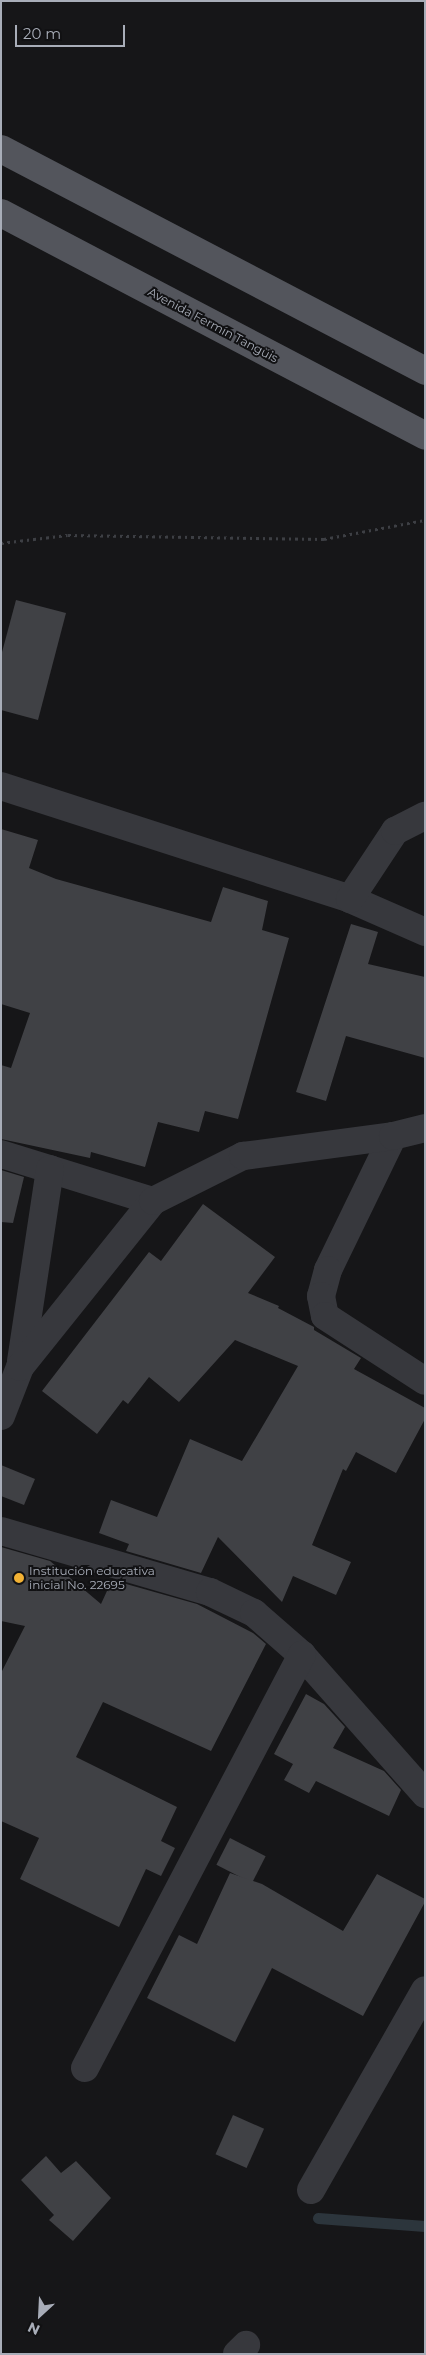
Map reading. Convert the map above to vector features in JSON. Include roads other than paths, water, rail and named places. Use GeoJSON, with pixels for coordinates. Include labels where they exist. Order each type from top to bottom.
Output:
{"type":"FeatureCollection","features":[{"type":"Feature","properties":{"kind":"main road"},"geometry":{"type":"LineString","coordinates":[[1,149],[425,371]]}},
{"type":"Feature","properties":{"kind":"main road","name":"Avenida Fermín Tangüis"},"geometry":{"type":"LineString","coordinates":[[1,213],[425,436]]}},
{"type":"Feature","properties":{"kind":"street"},"geometry":{"type":"LineString","coordinates":[[1,786],[350,899],[425,932]]}},
{"type":"Feature","properties":{"kind":"street"},"geometry":{"type":"LineString","coordinates":[[350,899],[395,831],[425,816]]}},
{"type":"Feature","properties":{"kind":"street"},"geometry":{"type":"LineString","coordinates":[[20,1367],[47,1330],[153,1201],[244,1156],[393,1136],[425,1128]]}},
{"type":"Feature","properties":{"kind":"street"},"geometry":{"type":"LineString","coordinates":[[393,1136],[328,1270],[321,1296],[325,1316],[425,1381]]}},
{"type":"Feature","properties":{"kind":"street"},"geometry":{"type":"LineString","coordinates":[[1,1154],[153,1201]]}},
{"type":"Feature","properties":{"kind":"street"},"geometry":{"type":"LineString","coordinates":[[1,1416],[20,1367],[50,1169]]}},
{"type":"Feature","properties":{"kind":"street"},"geometry":{"type":"LineString","coordinates":[[1,1531],[210,1592],[254,1613],[302,1654],[425,1794]]}},
{"type":"Feature","properties":{"kind":"street"},"geometry":{"type":"LineString","coordinates":[[85,2068],[302,1654]]}},
{"type":"Feature","properties":{"kind":"street"},"geometry":{"type":"LineString","coordinates":[[311,2190],[425,1990]]}},
{"type":"Feature","properties":{"kind":"waterway"},"geometry":{"type":"LineString","coordinates":[[318,2218],[425,2226]]}},
{"type":"Feature","properties":{"kind":"place","name":"Institución educativa inicial No. 22695"},"geometry":{"type":"Point","coordinates":[19,1578]}}]}
